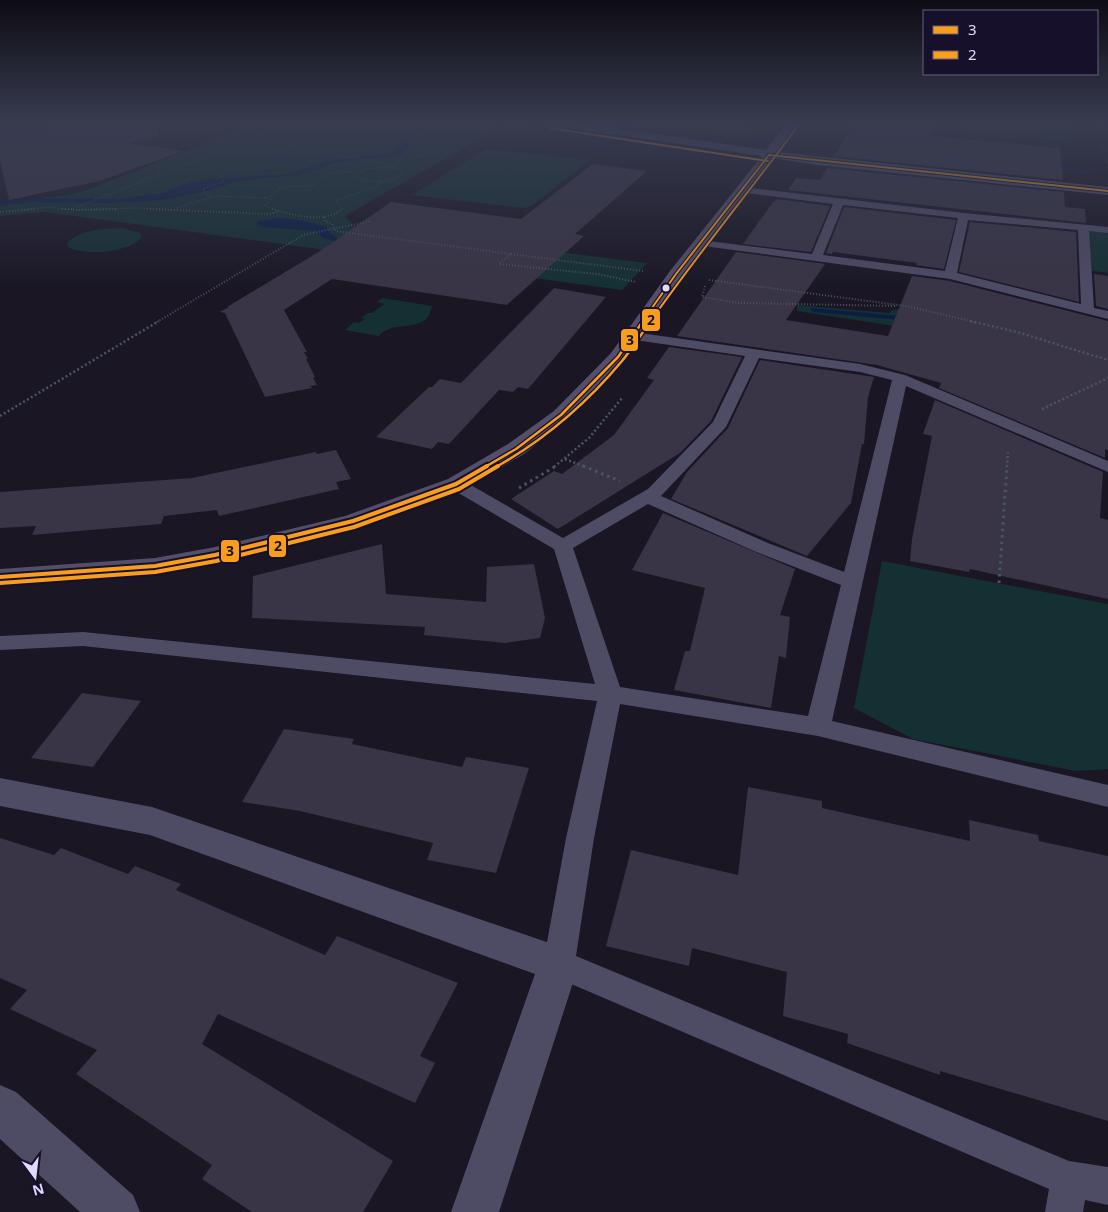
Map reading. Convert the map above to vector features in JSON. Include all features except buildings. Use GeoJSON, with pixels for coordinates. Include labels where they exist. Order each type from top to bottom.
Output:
{"type":"FeatureCollection","features":[{"type":"Feature","properties":{"kind":"street"},"geometry":{"type":"LineString","coordinates":[[0,577],[155,566],[215,556],[285,540],[353,521],[456,484],[516,449],[561,415],[618,357],[700,243],[751,179]]}},
{"type":"Feature","properties":{"kind":"street"},"geometry":{"type":"LineString","coordinates":[[994,179],[1108,191]]}},
{"type":"Feature","properties":{"kind":"street"},"geometry":{"type":"LineString","coordinates":[[0,792],[152,821],[559,964],[475,1212]]}},
{"type":"Feature","properties":{"kind":"street"},"geometry":{"type":"LineString","coordinates":[[0,1108],[116,1212]]}},
{"type":"Feature","properties":{"kind":"lane"},"geometry":{"type":"LineString","coordinates":[[743,190],[964,216],[1108,230]]}},
{"type":"Feature","properties":{"kind":"lane"},"geometry":{"type":"LineString","coordinates":[[816,257],[839,202]]}},
{"type":"Feature","properties":{"kind":"lane"},"geometry":{"type":"LineString","coordinates":[[950,275],[964,216]]}},
{"type":"Feature","properties":{"kind":"lane"},"geometry":{"type":"LineString","coordinates":[[1084,228],[1088,310]]}},
{"type":"Feature","properties":{"kind":"lane"},"geometry":{"type":"LineString","coordinates":[[700,243],[950,275],[1108,315]]}},
{"type":"Feature","properties":{"kind":"lane"},"geometry":{"type":"LineString","coordinates":[[633,336],[860,368],[900,378],[1010,423],[1108,467]]}},
{"type":"Feature","properties":{"kind":"lane"},"geometry":{"type":"LineString","coordinates":[[562,546],[654,493],[720,424],[754,353]]}},
{"type":"Feature","properties":{"kind":"lane"},"geometry":{"type":"LineString","coordinates":[[818,727],[900,378]]}},
{"type":"Feature","properties":{"kind":"lane"},"geometry":{"type":"LineString","coordinates":[[456,484],[562,546],[610,694],[580,838],[559,964],[1066,1196],[1108,1186]]}},
{"type":"Feature","properties":{"kind":"lane"},"geometry":{"type":"LineString","coordinates":[[647,497],[761,547],[852,582]]}},
{"type":"Feature","properties":{"kind":"lane"},"geometry":{"type":"LineString","coordinates":[[0,643],[83,639],[610,694],[818,727],[1108,796]]}},
{"type":"Feature","properties":{"kind":"path"},"geometry":{"type":"LineString","coordinates":[[70,210],[149,179]]}},
{"type":"Feature","properties":{"kind":"path"},"geometry":{"type":"LineString","coordinates":[[211,196],[204,193],[203,189],[223,182],[222,179]]}},
{"type":"Feature","properties":{"kind":"path"},"geometry":{"type":"LineString","coordinates":[[323,179],[316,184],[275,189],[270,201],[264,205],[272,210],[309,217],[324,217],[338,213],[342,209],[336,201],[366,192],[378,186],[380,181]]}},
{"type":"Feature","properties":{"kind":"path"},"geometry":{"type":"LineString","coordinates":[[362,179],[380,181],[395,179]]}},
{"type":"Feature","properties":{"kind":"path"},"geometry":{"type":"LineString","coordinates":[[173,209],[211,196],[231,195],[257,199],[270,198]]}},
{"type":"Feature","properties":{"kind":"path"},"geometry":{"type":"LineString","coordinates":[[0,212],[52,207],[70,210],[173,209],[269,214],[285,211]]}},
{"type":"Feature","properties":{"kind":"path"},"geometry":{"type":"LineString","coordinates":[[324,217],[325,221],[332,224],[336,231],[651,272]]}},
{"type":"Feature","properties":{"kind":"path"},"geometry":{"type":"LineString","coordinates":[[0,416],[303,235],[371,221]]}},
{"type":"Feature","properties":{"kind":"path"},"geometry":{"type":"LineString","coordinates":[[511,254],[499,264],[617,277]]}},
{"type":"Feature","properties":{"kind":"path"},"geometry":{"type":"LineString","coordinates":[[700,293],[714,273]]}},
{"type":"Feature","properties":{"kind":"path"},"geometry":{"type":"LineString","coordinates":[[709,280],[906,306],[1017,332],[1108,360]]}},
{"type":"Feature","properties":{"kind":"path"},"geometry":{"type":"LineString","coordinates":[[705,286],[702,297],[740,303],[856,307],[906,306]]}},
{"type":"Feature","properties":{"kind":"path"},"geometry":{"type":"LineString","coordinates":[[999,583],[1010,423],[1108,378]]}},
{"type":"Feature","properties":{"kind":"path"},"geometry":{"type":"LineString","coordinates":[[514,491],[565,459],[582,445]]}},
{"type":"Feature","properties":{"kind":"path"},"geometry":{"type":"LineString","coordinates":[[565,459],[628,484]]}},
{"type":"Feature","properties":{"kind":"green space"},"geometry":{"type":"Polygon","coordinates":[[[116,179],[410,179],[345,216],[355,227],[647,263],[622,290],[45,212],[0,216],[0,202],[69,195],[116,179]]]}},
{"type":"Feature","properties":{"kind":"green space"},"geometry":{"type":"Polygon","coordinates":[[[438,179],[566,179],[530,207],[522,208],[412,195],[438,179]]]}},
{"type":"Feature","properties":{"kind":"green space"},"geometry":{"type":"Polygon","coordinates":[[[122,228],[140,233],[142,237],[127,247],[118,250],[96,252],[76,250],[68,247],[67,243],[73,238],[86,232],[122,228]]]}},
{"type":"Feature","properties":{"kind":"green space"},"geometry":{"type":"Polygon","coordinates":[[[1083,228],[1108,230],[1108,273],[1086,270],[1083,228]]]}},
{"type":"Feature","properties":{"kind":"green space"},"geometry":{"type":"Polygon","coordinates":[[[382,298],[433,306],[428,317],[423,321],[384,331],[379,336],[345,330],[354,322],[359,323],[365,319],[361,318],[384,304],[377,302],[382,298]]]}},
{"type":"Feature","properties":{"kind":"green space"},"geometry":{"type":"Polygon","coordinates":[[[797,305],[889,313],[892,310],[901,309],[894,326],[797,311],[797,305]]]}},
{"type":"Feature","properties":{"kind":"green space"},"geometry":{"type":"Polygon","coordinates":[[[882,561],[1108,604],[1108,769],[1076,771],[913,739],[854,708],[882,561]]]}},
{"type":"Feature","properties":{"kind":"water"},"geometry":{"type":"Polygon","coordinates":[[[210,179],[261,179],[238,181],[210,190],[168,199],[142,202],[100,202],[162,193],[189,183],[210,179]]]}},
{"type":"Feature","properties":{"kind":"water"},"geometry":{"type":"Polygon","coordinates":[[[279,218],[321,225],[335,237],[350,245],[323,238],[316,231],[261,227],[257,224],[259,221],[279,218]]]}},
{"type":"Feature","properties":{"kind":"waterway"},"geometry":{"type":"LineString","coordinates":[[0,204],[32,200],[116,201]]}},
{"type":"Feature","properties":{"kind":"waterway"},"geometry":{"type":"LineString","coordinates":[[814,310],[911,319]]}},
{"type":"Feature","properties":{"kind":"transit line","name":"3"},"geometry":{"type":"LineString","coordinates":[[0,577],[155,566],[215,555],[353,521],[456,484],[516,449],[561,415],[618,357],[676,274],[751,179]]}},
{"type":"Feature","properties":{"kind":"transit line","name":"2"},"geometry":{"type":"LineString","coordinates":[[0,583],[155,572],[216,561],[354,527],[459,489],[519,454],[565,420],[622,361],[681,278],[759,179]]}},
{"type":"Feature","properties":{"kind":"transit line","name":"3"},"geometry":{"type":"LineString","coordinates":[[991,179],[1108,191]]}}]}
